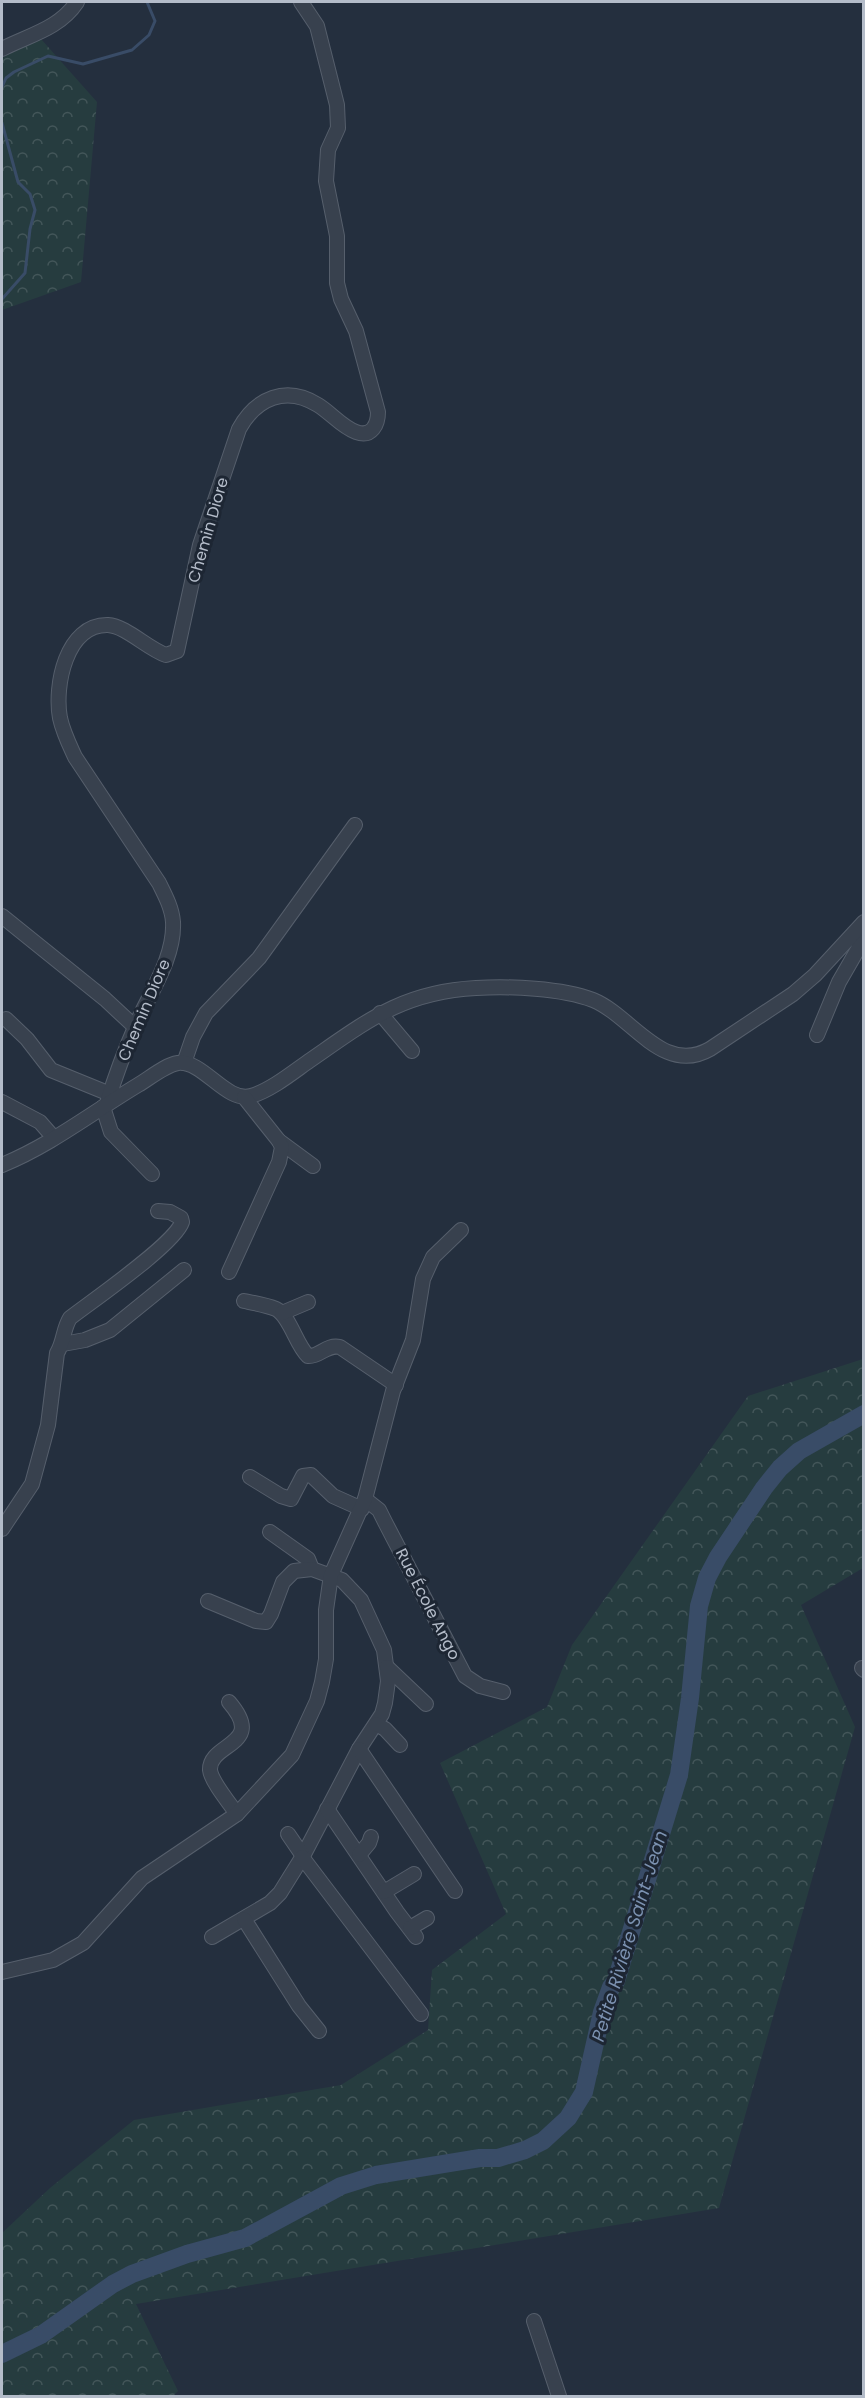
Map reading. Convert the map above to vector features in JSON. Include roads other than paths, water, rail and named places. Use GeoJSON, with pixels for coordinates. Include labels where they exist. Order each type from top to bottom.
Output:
{"type":"FeatureCollection","features":[{"type":"Feature","properties":{"kind":"street"},"geometry":{"type":"LineString","coordinates":[[2,49],[56,24],[77,2]]}},
{"type":"Feature","properties":{"kind":"street","name":"Chemin Diore"},"geometry":{"type":"LineString","coordinates":[[106,1101],[135,1027],[166,959],[173,921],[168,902],[159,883],[75,757],[65,735],[60,717],[59,699],[65,661],[76,642],[85,633],[102,626],[117,627],[166,655],[177,651],[200,545],[239,429],[247,415],[259,404],[288,396],[309,401],[357,432],[366,433],[373,430],[378,419],[378,411],[356,331],[341,300],[336,283],[337,236],[326,181],[328,150],[338,128],[333,83],[317,26],[302,2]]}},
{"type":"Feature","properties":{"kind":"street"},"geometry":{"type":"LineString","coordinates":[[184,1063],[193,1037],[206,1013],[259,958],[355,825]]}},
{"type":"Feature","properties":{"kind":"street"},"geometry":{"type":"LineString","coordinates":[[2,916],[105,999],[135,1027]]}},
{"type":"Feature","properties":{"kind":"street"},"geometry":{"type":"LineString","coordinates":[[244,1097],[257,1093],[290,1074],[380,1013],[420,996],[476,988],[541,990],[572,994],[608,1007],[661,1049],[675,1056],[689,1057],[710,1049],[793,994],[815,975],[863,922]]}},
{"type":"Feature","properties":{"kind":"street"},"geometry":{"type":"LineString","coordinates":[[817,1035],[838,982],[861,948],[863,922]]}},
{"type":"Feature","properties":{"kind":"street"},"geometry":{"type":"LineString","coordinates":[[380,1013],[412,1051]]}},
{"type":"Feature","properties":{"kind":"street"},"geometry":{"type":"LineString","coordinates":[[6,1019],[27,1039],[51,1070],[106,1101]]}},
{"type":"Feature","properties":{"kind":"street"},"geometry":{"type":"LineString","coordinates":[[2,1165],[54,1138],[106,1101],[164,1069],[184,1063],[244,1097],[282,1147],[279,1162],[229,1272]]}},
{"type":"Feature","properties":{"kind":"street"},"geometry":{"type":"LineString","coordinates":[[106,1101],[111,1132],[152,1174]]}},
{"type":"Feature","properties":{"kind":"street"},"geometry":{"type":"LineString","coordinates":[[2,1102],[40,1122],[54,1138]]}},
{"type":"Feature","properties":{"kind":"street"},"geometry":{"type":"LineString","coordinates":[[279,1142],[313,1166]]}},
{"type":"Feature","properties":{"kind":"street"},"geometry":{"type":"LineString","coordinates":[[2,1529],[32,1484],[48,1425],[57,1353],[63,1344],[65,1325],[70,1318],[152,1255],[177,1232],[182,1222],[181,1218],[170,1212],[158,1211]]}},
{"type":"Feature","properties":{"kind":"street"},"geometry":{"type":"LineString","coordinates":[[2,1972],[53,1960],[83,1943],[151,1870],[192,1846],[237,1814],[292,1755],[317,1701],[326,1659],[326,1610],[331,1575],[363,1504],[396,1385],[412,1340],[423,1279],[428,1266],[445,1244],[461,1230]]}},
{"type":"Feature","properties":{"kind":"street"},"geometry":{"type":"LineString","coordinates":[[63,1344],[85,1340],[110,1330],[184,1270]]}},
{"type":"Feature","properties":{"kind":"street"},"geometry":{"type":"LineString","coordinates":[[244,1301],[276,1309],[282,1313],[308,1356],[316,1356],[331,1346],[340,1347],[396,1385]]}},
{"type":"Feature","properties":{"kind":"street"},"geometry":{"type":"LineString","coordinates":[[282,1313],[308,1302]]}},
{"type":"Feature","properties":{"kind":"street","name":"Rue École Ango"},"geometry":{"type":"LineString","coordinates":[[250,1478],[280,1496],[291,1499],[303,1476],[311,1475],[333,1496],[379,1510],[465,1676],[480,1686],[503,1692]]}},
{"type":"Feature","properties":{"kind":"street"},"geometry":{"type":"LineString","coordinates":[[270,1533],[308,1559],[312,1569]]}},
{"type":"Feature","properties":{"kind":"street"},"geometry":{"type":"LineString","coordinates":[[208,1601],[256,1621],[266,1622],[283,1582],[294,1571],[312,1569],[331,1575],[349,1585],[361,1600],[384,1650],[388,1681],[385,1703],[376,1724],[359,1749],[303,1856],[280,1893],[270,1903],[212,1937]]}},
{"type":"Feature","properties":{"kind":"street"},"geometry":{"type":"LineString","coordinates":[[387,1667],[426,1704]]}},
{"type":"Feature","properties":{"kind":"street"},"geometry":{"type":"LineString","coordinates":[[229,1702],[240,1715],[242,1729],[239,1736],[212,1763],[211,1772],[237,1814]]}},
{"type":"Feature","properties":{"kind":"street"},"geometry":{"type":"LineString","coordinates":[[376,1724],[386,1729],[400,1745]]}},
{"type":"Feature","properties":{"kind":"street"},"geometry":{"type":"LineString","coordinates":[[359,1749],[455,1891]]}},
{"type":"Feature","properties":{"kind":"street"},"geometry":{"type":"LineString","coordinates":[[327,1809],[413,1932],[427,1917]]}},
{"type":"Feature","properties":{"kind":"street"},"geometry":{"type":"LineString","coordinates":[[288,1834],[421,2014]]}},
{"type":"Feature","properties":{"kind":"street"},"geometry":{"type":"LineString","coordinates":[[359,1855],[371,1837]]}},
{"type":"Feature","properties":{"kind":"street"},"geometry":{"type":"LineString","coordinates":[[384,1892],[414,1874]]}},
{"type":"Feature","properties":{"kind":"street"},"geometry":{"type":"LineString","coordinates":[[244,1919],[299,2006],[319,2031]]}},
{"type":"Feature","properties":{"kind":"street"},"geometry":{"type":"LineString","coordinates":[[534,2321],[559,2397]]}},
{"type":"Feature","properties":{"kind":"waterway"},"geometry":{"type":"LineString","coordinates":[[2,87],[6,78],[14,72],[48,56],[83,64],[132,50],[149,35],[155,21],[147,2]]}},
{"type":"Feature","properties":{"kind":"waterway"},"geometry":{"type":"LineString","coordinates":[[2,123],[18,182],[30,194],[35,210],[30,229],[25,273],[2,299]]}},
{"type":"Feature","properties":{"kind":"waterway","name":"Petite Rivière Saint-Jean"},"geometry":{"type":"LineString","coordinates":[[2,2354],[41,2335],[113,2284],[132,2274],[187,2254],[245,2238],[341,2186],[376,2175],[480,2158],[498,2158],[525,2150],[543,2141],[568,2118],[584,2092],[602,2012],[611,1987],[616,1981],[679,1775],[690,1698],[699,1606],[707,1578],[718,1557],[780,1468],[799,1451],[864,1414]]}}]}
